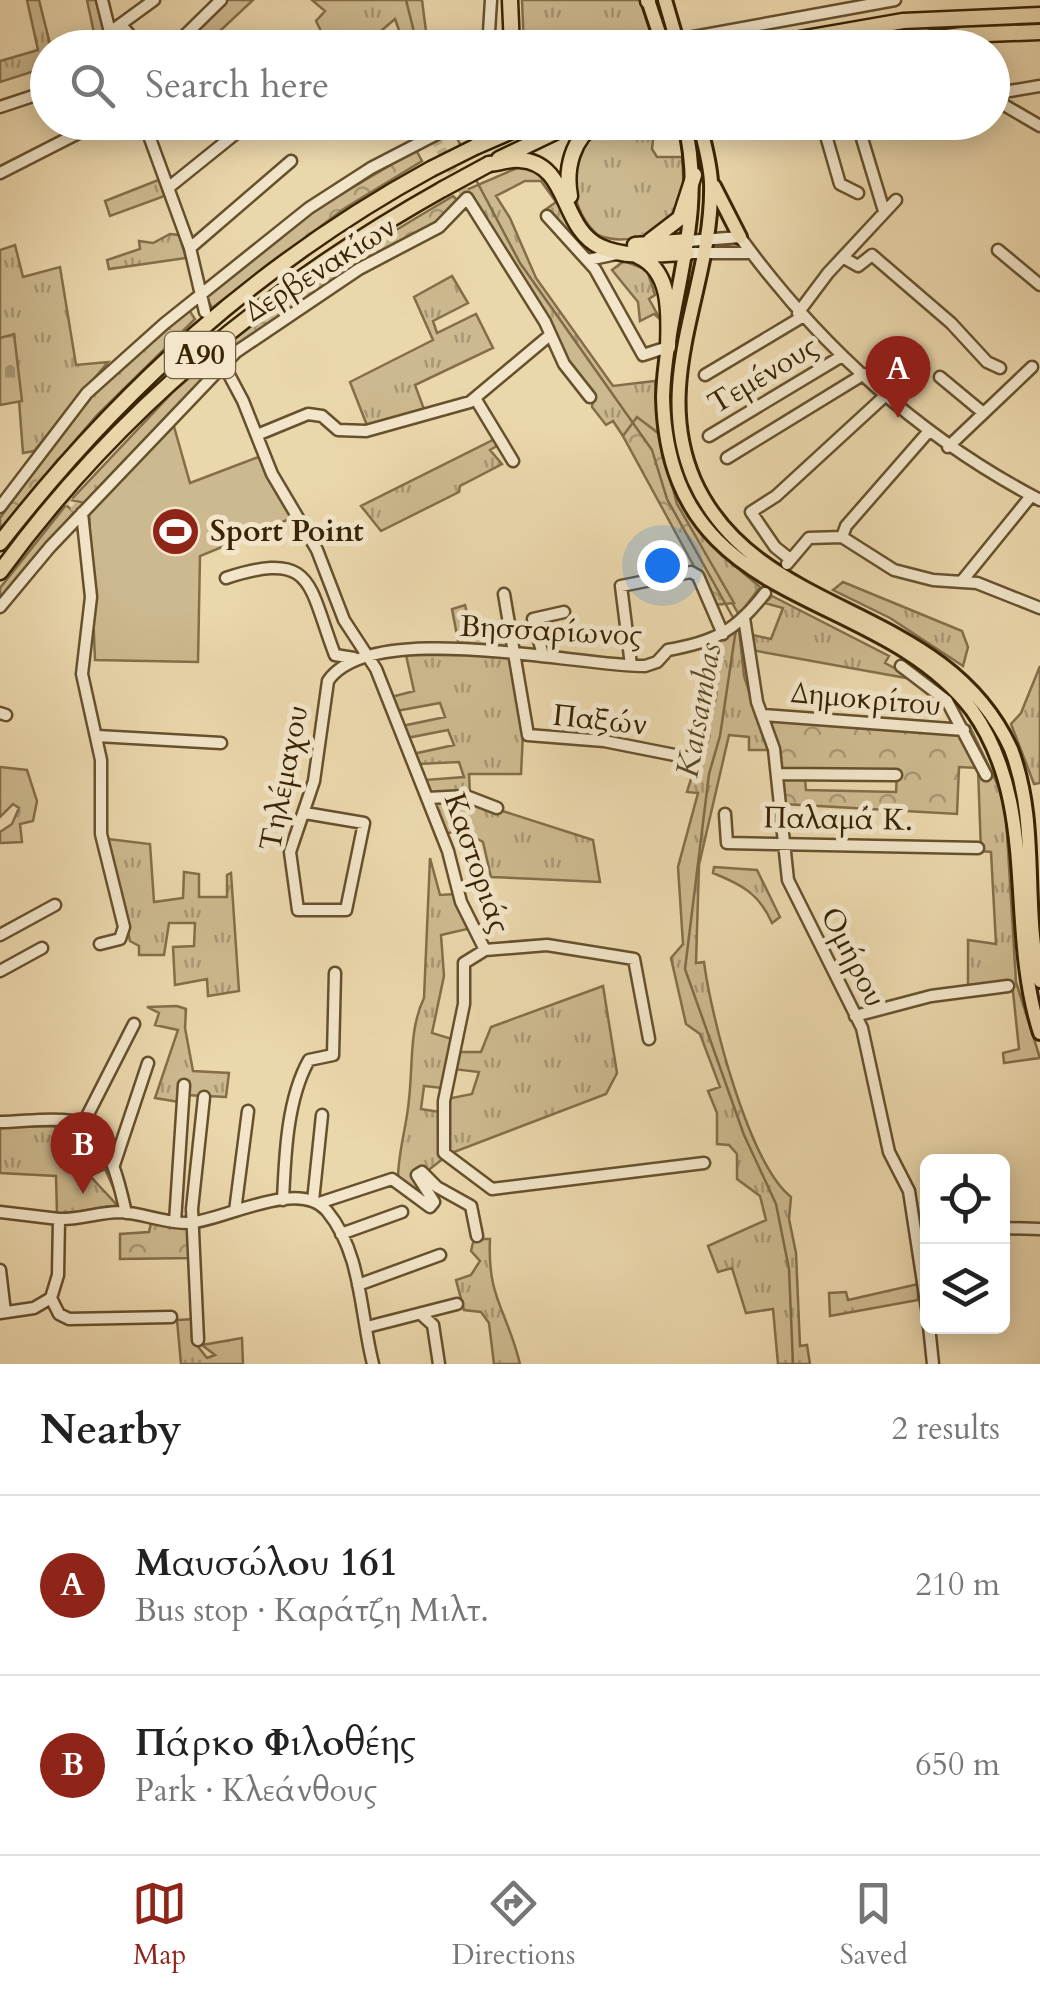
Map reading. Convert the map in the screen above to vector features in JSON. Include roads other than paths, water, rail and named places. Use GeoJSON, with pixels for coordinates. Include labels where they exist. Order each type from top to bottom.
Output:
{"type":"FeatureCollection","features":[{"type":"Feature","properties":{"kind":"highway"},"geometry":{"type":"LineString","coordinates":[[513,0],[515,30]]}},
{"type":"Feature","properties":{"kind":"highway"},"geometry":{"type":"LineString","coordinates":[[848,30],[903,20],[1040,15]]}},
{"type":"Feature","properties":{"kind":"highway"},"geometry":{"type":"LineString","coordinates":[[1010,33],[1040,32]]}},
{"type":"Feature","properties":{"kind":"highway"},"geometry":{"type":"LineString","coordinates":[[475,148],[484,140]]}},
{"type":"Feature","properties":{"kind":"highway","name":"Α90"},"geometry":{"type":"LineString","coordinates":[[0,543],[78,446],[170,354],[311,241],[431,169],[493,140]]}},
{"type":"Feature","properties":{"kind":"highway","name":"Α90"},"geometry":{"type":"LineString","coordinates":[[0,572],[68,487],[197,357],[326,258],[443,188],[539,140]]}},
{"type":"Feature","properties":{"kind":"highway"},"geometry":{"type":"LineString","coordinates":[[580,140],[569,167],[575,214],[598,240],[631,251],[652,264],[665,289],[668,346]]}},
{"type":"Feature","properties":{"kind":"highway"},"geometry":{"type":"LineString","coordinates":[[489,164],[521,160],[542,167],[558,182],[582,234],[600,247],[631,251],[692,249]]}},
{"type":"Feature","properties":{"kind":"highway"},"geometry":{"type":"LineString","coordinates":[[631,251],[677,222],[694,174]]}},
{"type":"Feature","properties":{"kind":"main road"},"geometry":{"type":"LineString","coordinates":[[648,0],[665,30]]}},
{"type":"Feature","properties":{"kind":"main road"},"geometry":{"type":"LineString","coordinates":[[665,0],[670,30]]}},
{"type":"Feature","properties":{"kind":"main road"},"geometry":{"type":"LineString","coordinates":[[687,140],[694,174],[692,249],[676,390],[679,428],[694,480],[721,524],[758,560],[932,654],[963,680],[990,714],[1012,751],[1030,811],[1040,981]]}},
{"type":"Feature","properties":{"kind":"main road"},"geometry":{"type":"LineString","coordinates":[[703,140],[711,179],[740,237]]}},
{"type":"Feature","properties":{"kind":"main road"},"geometry":{"type":"LineString","coordinates":[[711,179],[705,237],[692,249],[668,346],[662,398],[677,473],[707,526],[763,579],[930,668],[969,706],[997,750],[1018,810],[1022,936],[1040,1032]]}},
{"type":"Feature","properties":{"kind":"street"},"geometry":{"type":"LineString","coordinates":[[102,0],[110,30]]}},
{"type":"Feature","properties":{"kind":"street"},"geometry":{"type":"LineString","coordinates":[[114,30],[154,0]]}},
{"type":"Feature","properties":{"kind":"street"},"geometry":{"type":"LineString","coordinates":[[190,30],[221,0]]}},
{"type":"Feature","properties":{"kind":"street"},"geometry":{"type":"LineString","coordinates":[[489,30],[491,0]]}},
{"type":"Feature","properties":{"kind":"street"},"geometry":{"type":"LineString","coordinates":[[790,0],[795,16]]}},
{"type":"Feature","properties":{"kind":"street"},"geometry":{"type":"LineString","coordinates":[[736,30],[894,0]]}},
{"type":"Feature","properties":{"kind":"street"},"geometry":{"type":"LineString","coordinates":[[122,26],[125,30]]}},
{"type":"Feature","properties":{"kind":"street"},"geometry":{"type":"LineString","coordinates":[[1010,92],[1040,86]]}},
{"type":"Feature","properties":{"kind":"street"},"geometry":{"type":"LineString","coordinates":[[0,107],[30,97]]}},
{"type":"Feature","properties":{"kind":"street"},"geometry":{"type":"LineString","coordinates":[[1010,107],[1040,126]]}},
{"type":"Feature","properties":{"kind":"street"},"geometry":{"type":"LineString","coordinates":[[0,174],[65,140]]}},
{"type":"Feature","properties":{"kind":"street"},"geometry":{"type":"LineString","coordinates":[[151,140],[190,248],[205,312]]}},
{"type":"Feature","properties":{"kind":"street"},"geometry":{"type":"LineString","coordinates":[[168,188],[228,140]]}},
{"type":"Feature","properties":{"kind":"street"},"geometry":{"type":"LineString","coordinates":[[0,508],[95,384],[309,208],[355,177],[426,140]]}},
{"type":"Feature","properties":{"kind":"street"},"geometry":{"type":"LineString","coordinates":[[827,140],[840,184],[858,192]]}},
{"type":"Feature","properties":{"kind":"street"},"geometry":{"type":"LineString","coordinates":[[862,140],[884,211]]}},
{"type":"Feature","properties":{"kind":"street"},"geometry":{"type":"LineString","coordinates":[[190,248],[290,162]]}},
{"type":"Feature","properties":{"kind":"street","name":"Δερβενακίων"},"geometry":{"type":"LineString","coordinates":[[0,607],[82,513],[236,352],[322,293],[443,225],[468,198],[550,334]]}},
{"type":"Feature","properties":{"kind":"street"},"geometry":{"type":"LineString","coordinates":[[705,376],[800,315],[896,200]]}},
{"type":"Feature","properties":{"kind":"street"},"geometry":{"type":"LineString","coordinates":[[547,216],[588,260],[643,355],[668,346]]}},
{"type":"Feature","properties":{"kind":"street"},"geometry":{"type":"LineString","coordinates":[[705,237],[740,237],[800,315],[842,356],[948,446],[1036,498],[962,581]]}},
{"type":"Feature","properties":{"kind":"street"},"geometry":{"type":"LineString","coordinates":[[692,249],[752,253]]}},
{"type":"Feature","properties":{"kind":"street"},"geometry":{"type":"LineString","coordinates":[[998,250],[1037,278]]}},
{"type":"Feature","properties":{"kind":"street"},"geometry":{"type":"LineString","coordinates":[[588,260],[631,251]]}},
{"type":"Feature","properties":{"kind":"street"},"geometry":{"type":"LineString","coordinates":[[844,258],[858,266],[872,255],[952,323],[984,358],[1000,368]]}},
{"type":"Feature","properties":{"kind":"street"},"geometry":{"type":"LineString","coordinates":[[258,435],[308,414],[322,416],[338,430],[366,432],[475,398],[550,334],[564,364],[590,398]]}},
{"type":"Feature","properties":{"kind":"street","name":"Καστοριάς"},"geometry":{"type":"LineString","coordinates":[[217,352],[258,435],[272,474],[317,550],[340,612],[368,655],[428,798],[461,902],[486,950],[464,964],[464,1004],[442,1119],[442,1143],[449,1159],[492,1189],[704,1163]]}},
{"type":"Feature","properties":{"kind":"street","name":"Τεμένους"},"geometry":{"type":"LineString","coordinates":[[710,436],[842,356]]}},
{"type":"Feature","properties":{"kind":"street"},"geometry":{"type":"LineString","coordinates":[[948,446],[1032,367]]}},
{"type":"Feature","properties":{"kind":"street"},"geometry":{"type":"LineString","coordinates":[[727,458],[864,374]]}},
{"type":"Feature","properties":{"kind":"street"},"geometry":{"type":"LineString","coordinates":[[940,377],[981,411]]}},
{"type":"Feature","properties":{"kind":"street"},"geometry":{"type":"LineString","coordinates":[[887,394],[814,463],[752,512],[775,546],[788,561],[813,537],[842,537],[894,570],[933,580],[962,581],[1040,608]]}},
{"type":"Feature","properties":{"kind":"street"},"geometry":{"type":"LineString","coordinates":[[475,398],[513,462]]}},
{"type":"Feature","properties":{"kind":"street"},"geometry":{"type":"LineString","coordinates":[[842,537],[858,512],[929,432]]}},
{"type":"Feature","properties":{"kind":"street"},"geometry":{"type":"LineString","coordinates":[[82,513],[91,597],[82,674],[104,785],[101,834],[124,930],[120,938],[100,944]]}},
{"type":"Feature","properties":{"kind":"street"},"geometry":{"type":"LineString","coordinates":[[226,578],[272,566],[297,572],[309,585],[334,653],[355,658],[368,655]]}},
{"type":"Feature","properties":{"kind":"street"},"geometry":{"type":"LineString","coordinates":[[631,665],[620,587],[691,572],[698,576],[726,632]]}},
{"type":"Feature","properties":{"kind":"street"},"geometry":{"type":"LineString","coordinates":[[504,594],[517,652]]}},
{"type":"Feature","properties":{"kind":"street","name":"Βησσαρίωνος"},"geometry":{"type":"LineString","coordinates":[[368,655],[422,650],[517,652],[631,665],[654,663],[670,649],[698,647],[726,632],[765,594]]}},
{"type":"Feature","properties":{"kind":"street"},"geometry":{"type":"LineString","coordinates":[[543,654],[533,619],[564,612]]}},
{"type":"Feature","properties":{"kind":"street","name":"Ομήρου"},"geometry":{"type":"LineString","coordinates":[[742,620],[754,688],[778,774],[793,892],[855,1016],[874,1073],[887,1148],[908,1186],[920,1222]]}},
{"type":"Feature","properties":{"kind":"street","name":"Παξών"},"geometry":{"type":"LineString","coordinates":[[517,652],[530,736],[604,741],[690,758]]}},
{"type":"Feature","properties":{"kind":"street","name":"Τηλέμαχου"},"geometry":{"type":"LineString","coordinates":[[306,813],[364,823],[348,908],[306,913],[297,909],[290,855],[306,813],[328,681],[355,658]]}},
{"type":"Feature","properties":{"kind":"street"},"geometry":{"type":"LineString","coordinates":[[901,666],[947,701],[986,775]]}},
{"type":"Feature","properties":{"kind":"street","name":"Δημοκρίτου"},"geometry":{"type":"LineString","coordinates":[[763,715],[964,730]]}},
{"type":"Feature","properties":{"kind":"street"},"geometry":{"type":"LineString","coordinates":[[97,736],[221,743]]}},
{"type":"Feature","properties":{"kind":"street"},"geometry":{"type":"LineString","coordinates":[[778,774],[896,775]]}},
{"type":"Feature","properties":{"kind":"street"},"geometry":{"type":"LineString","coordinates":[[428,798],[466,796],[497,808]]}},
{"type":"Feature","properties":{"kind":"street","name":"Παλαμά Κ."},"geometry":{"type":"LineString","coordinates":[[725,814],[726,842],[978,848]]}},
{"type":"Feature","properties":{"kind":"street"},"geometry":{"type":"LineString","coordinates":[[0,935],[54,905]]}},
{"type":"Feature","properties":{"kind":"street"},"geometry":{"type":"LineString","coordinates":[[486,950],[546,945],[634,959],[649,1039]]}},
{"type":"Feature","properties":{"kind":"street"},"geometry":{"type":"LineString","coordinates":[[0,971],[42,948]]}},
{"type":"Feature","properties":{"kind":"street"},"geometry":{"type":"LineString","coordinates":[[283,1200],[287,1142],[305,1067],[312,1058],[333,1055],[334,973]]}},
{"type":"Feature","properties":{"kind":"street"},"geometry":{"type":"LineString","coordinates":[[855,1016],[931,996],[1008,986]]}},
{"type":"Feature","properties":{"kind":"street"},"geometry":{"type":"LineString","coordinates":[[82,1126],[134,1024]]}},
{"type":"Feature","properties":{"kind":"street"},"geometry":{"type":"LineString","coordinates":[[114,1165],[148,1063]]}},
{"type":"Feature","properties":{"kind":"street"},"geometry":{"type":"LineString","coordinates":[[175,1222],[184,1085]]}},
{"type":"Feature","properties":{"kind":"street"},"geometry":{"type":"LineString","coordinates":[[198,1340],[192,1222],[204,1096]]}},
{"type":"Feature","properties":{"kind":"street"},"geometry":{"type":"LineString","coordinates":[[235,1211],[248,1111]]}},
{"type":"Feature","properties":{"kind":"street"},"geometry":{"type":"LineString","coordinates":[[322,1115],[316,1202],[341,1234],[358,1286],[373,1364]]}},
{"type":"Feature","properties":{"kind":"street"},"geometry":{"type":"LineString","coordinates":[[0,1122],[67,1121],[82,1126],[114,1165],[126,1213]]}},
{"type":"Feature","properties":{"kind":"street"},"geometry":{"type":"LineString","coordinates":[[0,1212],[58,1219],[126,1213],[192,1222],[283,1200],[316,1202],[392,1179],[430,1207],[434,1202],[417,1175],[422,1172],[437,1187],[471,1206],[477,1236]]}},
{"type":"Feature","properties":{"kind":"street"},"geometry":{"type":"LineString","coordinates":[[341,1234],[402,1212]]}},
{"type":"Feature","properties":{"kind":"street"},"geometry":{"type":"LineString","coordinates":[[0,1270],[2,1312],[34,1308],[51,1298],[58,1274],[58,1219]]}},
{"type":"Feature","properties":{"kind":"street"},"geometry":{"type":"LineString","coordinates":[[1010,1228],[1040,1230]]}},
{"type":"Feature","properties":{"kind":"street"},"geometry":{"type":"LineString","coordinates":[[358,1286],[440,1255]]}},
{"type":"Feature","properties":{"kind":"street"},"geometry":{"type":"LineString","coordinates":[[51,1298],[60,1314],[68,1319],[171,1317]]}},
{"type":"Feature","properties":{"kind":"street"},"geometry":{"type":"LineString","coordinates":[[367,1327],[423,1316],[456,1304]]}},
{"type":"Feature","properties":{"kind":"street"},"geometry":{"type":"LineString","coordinates":[[423,1316],[433,1325],[439,1364]]}},
{"type":"Feature","properties":{"kind":"street"},"geometry":{"type":"LineString","coordinates":[[930,1334],[933,1364]]}},
{"type":"Feature","properties":{"kind":"waterway","name":"Katsambas"},"geometry":{"type":"LineString","coordinates":[[406,0],[414,30]]}},
{"type":"Feature","properties":{"kind":"waterway","name":"Katsambas"},"geometry":{"type":"LineString","coordinates":[[458,140],[462,148]]}},
{"type":"Feature","properties":{"kind":"waterway","name":"Katsambas"},"geometry":{"type":"LineString","coordinates":[[475,178],[520,263],[652,450],[667,499],[735,621]]}},
{"type":"Feature","properties":{"kind":"waterway","name":"Katsambas"},"geometry":{"type":"LineString","coordinates":[[736,629],[720,736],[709,774],[685,969],[744,1135],[776,1204],[789,1269],[793,1364]]}},
{"type":"Feature","properties":{"kind":"tunnel"},"geometry":{"type":"LineString","coordinates":[[436,140],[467,198]]}},
{"type":"Feature","properties":{"kind":"tunnel"},"geometry":{"type":"LineString","coordinates":[[28,466],[82,513]]}},
{"type":"Feature","properties":{"kind":"place","name":"Μαυσώλου 161"},"geometry":{"type":"Point","coordinates":[898,418]}},
{"type":"Feature","properties":{"kind":"place","name":"Sport Point"},"geometry":{"type":"Point","coordinates":[175,531]}},
{"type":"Feature","properties":{"kind":"place","name":"Πάρκο Φιλοθέης"},"geometry":{"type":"Point","coordinates":[83,1194]}}]}
